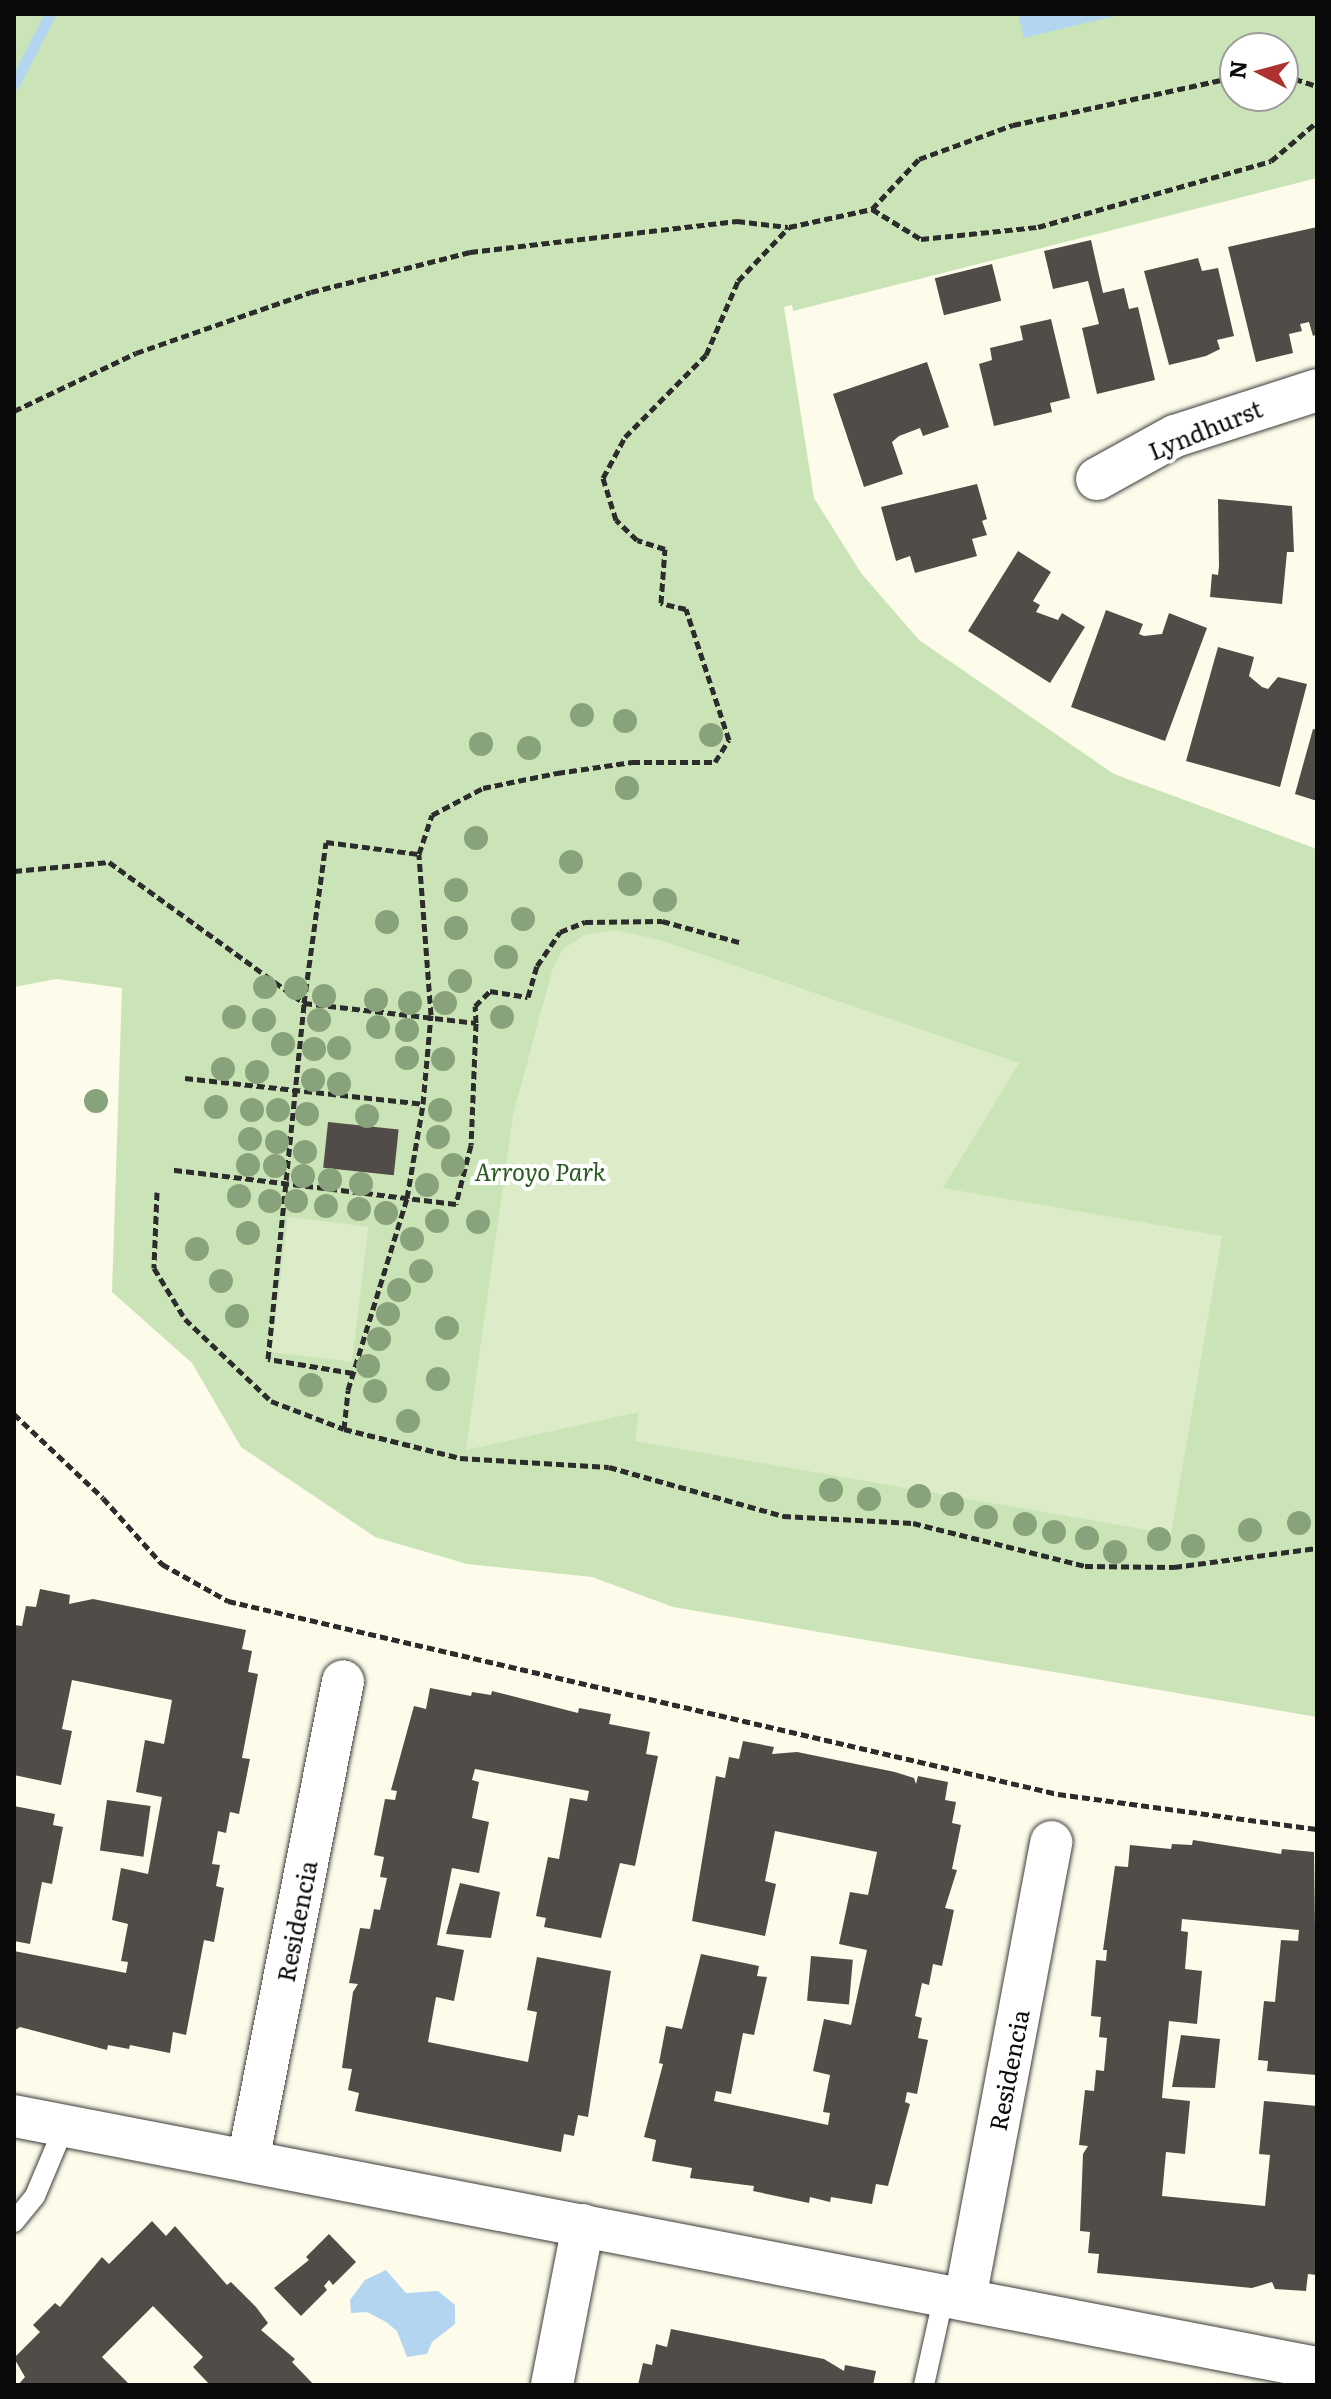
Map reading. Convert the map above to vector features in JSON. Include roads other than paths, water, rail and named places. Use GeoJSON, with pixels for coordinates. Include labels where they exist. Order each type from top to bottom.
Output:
{"type":"FeatureCollection","features":[{"type":"Feature","properties":{"kind":"street","name":"Lyndhurst"},"geometry":{"type":"LineString","coordinates":[[1097,479],[1175,436],[1317,390]]}},
{"type":"Feature","properties":{"kind":"street","name":"Residencia"},"geometry":{"type":"LineString","coordinates":[[248,2161],[343,1681]]}},
{"type":"Feature","properties":{"kind":"street","name":"Residencia"},"geometry":{"type":"LineString","coordinates":[[954,2297],[1051,1842]]}},
{"type":"Feature","properties":{"kind":"street"},"geometry":{"type":"LineString","coordinates":[[14,2116],[1317,2368]]}},
{"type":"Feature","properties":{"kind":"street"},"geometry":{"type":"LineString","coordinates":[[552,2385],[583,2225]]}},
{"type":"Feature","properties":{"kind":"lane"},"geometry":{"type":"LineString","coordinates":[[14,2222],[35,2196],[65,2125]]}},
{"type":"Feature","properties":{"kind":"lane"},"geometry":{"type":"LineString","coordinates":[[924,2385],[954,2297]]}},
{"type":"Feature","properties":{"kind":"water"},"geometry":{"type":"Polygon","coordinates":[[[1018,14],[1123,14],[1024,38],[1018,14]]]}},
{"type":"Feature","properties":{"kind":"water"},"geometry":{"type":"Polygon","coordinates":[[[386,2270],[406,2293],[438,2291],[455,2305],[455,2324],[432,2342],[427,2354],[407,2357],[397,2331],[386,2322],[367,2312],[351,2313],[350,2300],[365,2280],[386,2270]]]}},
{"type":"Feature","properties":{"kind":"waterway"},"geometry":{"type":"LineString","coordinates":[[14,84],[50,14]]}},
{"type":"Feature","properties":{"kind":"park label","name":"Arroyo Park"},"geometry":{"type":"Point","coordinates":[540,1171]}}]}
